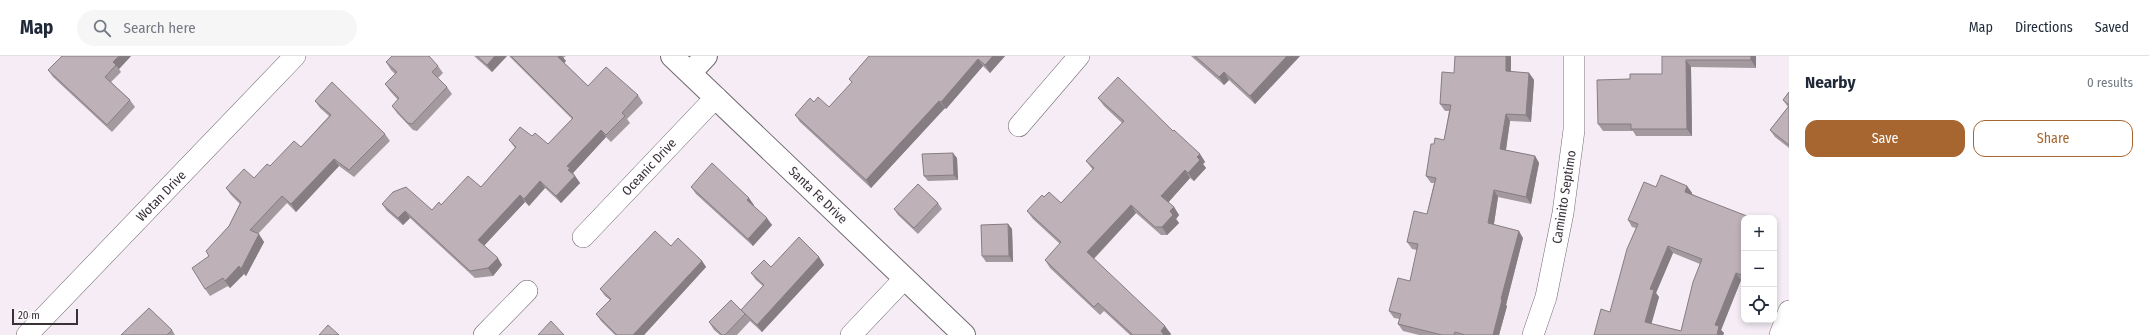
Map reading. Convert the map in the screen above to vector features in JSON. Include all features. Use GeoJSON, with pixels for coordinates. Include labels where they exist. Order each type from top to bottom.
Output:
{"type":"FeatureCollection","features":[{"type":"Feature","properties":{"kind":"main road","name":"Santa Fe Drive"},"geometry":{"type":"LineString","coordinates":[[672,56],[964,335]]}},
{"type":"Feature","properties":{"kind":"main road"},"geometry":{"type":"LineString","coordinates":[[690,73],[706,56]]}},
{"type":"Feature","properties":{"kind":"street","name":"Wotan Drive"},"geometry":{"type":"LineString","coordinates":[[27,335],[295,56]]}},
{"type":"Feature","properties":{"kind":"street"},"geometry":{"type":"LineString","coordinates":[[1019,126],[1079,56]]}},
{"type":"Feature","properties":{"kind":"street","name":"Caminito Septimo"},"geometry":{"type":"LineString","coordinates":[[1533,335],[1546,297],[1563,213],[1574,130],[1574,56]]}},
{"type":"Feature","properties":{"kind":"street","name":"Oceanic Drive"},"geometry":{"type":"LineString","coordinates":[[583,237],[716,97]]}},
{"type":"Feature","properties":{"kind":"street"},"geometry":{"type":"LineString","coordinates":[[851,335],[905,278]]}},
{"type":"Feature","properties":{"kind":"street"},"geometry":{"type":"LineString","coordinates":[[484,335],[527,291]]}},
{"type":"Feature","properties":{"kind":"street"},"geometry":{"type":"LineString","coordinates":[[1780,335],[1789,311]]}},
{"type":"Feature","properties":{"kind":"building"},"geometry":{"type":"Polygon","coordinates":[[[62,56],[119,56],[113,62],[116,65],[105,77],[130,100],[107,125],[48,70],[62,56]]]}},
{"type":"Feature","properties":{"kind":"building"},"geometry":{"type":"Polygon","coordinates":[[[392,56],[429,56],[438,66],[432,72],[447,87],[412,124],[408,123],[392,106],[399,98],[385,84],[397,72],[386,62],[392,56]]]}},
{"type":"Feature","properties":{"kind":"building"},"geometry":{"type":"Polygon","coordinates":[[[477,56],[495,56],[487,65],[477,56]]]}},
{"type":"Feature","properties":{"kind":"building"},"geometry":{"type":"Polygon","coordinates":[[[511,56],[559,56],[558,57],[588,86],[606,67],[638,95],[622,113],[625,116],[606,135],[601,130],[567,166],[570,168],[568,170],[575,176],[556,196],[540,181],[524,199],[520,195],[478,240],[498,258],[488,268],[470,271],[405,211],[398,218],[382,204],[393,192],[406,187],[432,210],[439,202],[441,205],[468,176],[481,187],[516,147],[509,140],[520,127],[532,136],[535,133],[548,144],[573,118],[511,56]]]}},
{"type":"Feature","properties":{"kind":"building"},"geometry":{"type":"Polygon","coordinates":[[[869,56],[993,56],[985,65],[978,59],[941,102],[939,101],[866,180],[795,115],[810,98],[814,102],[818,97],[829,107],[852,82],[849,79],[869,56]]]}},
{"type":"Feature","properties":{"kind":"building"},"geometry":{"type":"Polygon","coordinates":[[[1195,56],[1287,56],[1250,96],[1224,72],[1219,77],[1195,56]]]}},
{"type":"Feature","properties":{"kind":"building"},"geometry":{"type":"Polygon","coordinates":[[[1455,56],[1506,56],[1506,71],[1529,73],[1526,115],[1506,114],[1500,149],[1535,156],[1526,197],[1494,190],[1488,223],[1519,231],[1493,335],[1465,335],[1455,332],[1454,335],[1442,335],[1398,324],[1401,314],[1389,311],[1398,278],[1410,281],[1418,244],[1407,242],[1414,211],[1427,214],[1436,178],[1426,176],[1431,144],[1434,144],[1435,138],[1444,140],[1451,105],[1440,104],[1442,72],[1454,73],[1455,56]]]}},
{"type":"Feature","properties":{"kind":"building"},"geometry":{"type":"Polygon","coordinates":[[[1662,56],[1751,56],[1751,60],[1686,60],[1687,129],[1631,129],[1631,124],[1598,124],[1597,80],[1630,79],[1630,74],[1662,74],[1662,56]]]}},
{"type":"Feature","properties":{"kind":"building"},"geometry":{"type":"Polygon","coordinates":[[[1118,77],[1173,131],[1174,130],[1200,154],[1197,157],[1200,160],[1188,173],[1185,170],[1161,196],[1174,207],[1170,211],[1173,215],[1162,227],[1155,227],[1131,205],[1087,252],[1165,326],[1161,331],[1164,335],[1132,335],[1098,303],[1094,307],[1045,260],[1061,242],[1027,211],[1042,195],[1044,197],[1049,192],[1061,203],[1094,168],[1086,161],[1124,121],[1098,98],[1118,77]]]}},
{"type":"Feature","properties":{"kind":"building"},"geometry":{"type":"Polygon","coordinates":[[[332,82],[385,134],[349,170],[334,159],[291,204],[282,196],[250,230],[259,234],[241,269],[239,266],[225,281],[223,278],[205,289],[192,268],[209,256],[206,251],[229,226],[241,202],[226,188],[244,169],[254,178],[267,164],[270,166],[294,141],[301,147],[331,115],[315,101],[332,82]]]}},
{"type":"Feature","properties":{"kind":"building"},"geometry":{"type":"Polygon","coordinates":[[[1789,92],[1789,105],[1783,100],[1789,92]]]}},
{"type":"Feature","properties":{"kind":"building"},"geometry":{"type":"Polygon","coordinates":[[[1789,106],[1789,145],[1770,130],[1789,106]]]}},
{"type":"Feature","properties":{"kind":"building"},"geometry":{"type":"Polygon","coordinates":[[[953,153],[954,175],[924,176],[922,154],[953,153]]]}},
{"type":"Feature","properties":{"kind":"building"},"geometry":{"type":"Polygon","coordinates":[[[712,163],[749,198],[747,200],[767,218],[748,239],[691,187],[712,163]]]}},
{"type":"Feature","properties":{"kind":"building"},"geometry":{"type":"Polygon","coordinates":[[[1661,175],[1687,186],[1685,192],[1744,215],[1741,215],[1741,275],[1736,273],[1715,325],[1719,326],[1717,335],[1594,335],[1601,309],[1610,312],[1627,249],[1638,224],[1628,220],[1644,182],[1656,187],[1661,175]],[[1668,246],[1650,289],[1654,290],[1645,322],[1681,331],[1693,282],[1702,259],[1668,246]]]}},
{"type":"Feature","properties":{"kind":"building"},"geometry":{"type":"Polygon","coordinates":[[[918,184],[938,203],[914,228],[894,209],[918,184]]]}},
{"type":"Feature","properties":{"kind":"building"},"geometry":{"type":"Polygon","coordinates":[[[1008,224],[1009,256],[982,256],[981,225],[1008,224]]]}},
{"type":"Feature","properties":{"kind":"building"},"geometry":{"type":"Polygon","coordinates":[[[655,231],[671,246],[678,238],[702,261],[633,335],[617,335],[596,314],[611,299],[600,289],[655,231]]]}},
{"type":"Feature","properties":{"kind":"building"},"geometry":{"type":"Polygon","coordinates":[[[799,237],[819,257],[757,325],[741,310],[764,285],[751,273],[764,260],[771,267],[799,237]]]}},
{"type":"Feature","properties":{"kind":"building"},"geometry":{"type":"Polygon","coordinates":[[[731,300],[745,314],[725,335],[722,335],[709,322],[731,300]]]}},
{"type":"Feature","properties":{"kind":"building"},"geometry":{"type":"Polygon","coordinates":[[[149,308],[172,330],[167,335],[121,335],[149,308]]]}},
{"type":"Feature","properties":{"kind":"building"},"geometry":{"type":"Polygon","coordinates":[[[551,321],[564,335],[538,335],[551,321]]]}},
{"type":"Feature","properties":{"kind":"building"},"geometry":{"type":"Polygon","coordinates":[[[328,325],[339,335],[319,335],[328,325]]]}}]}
